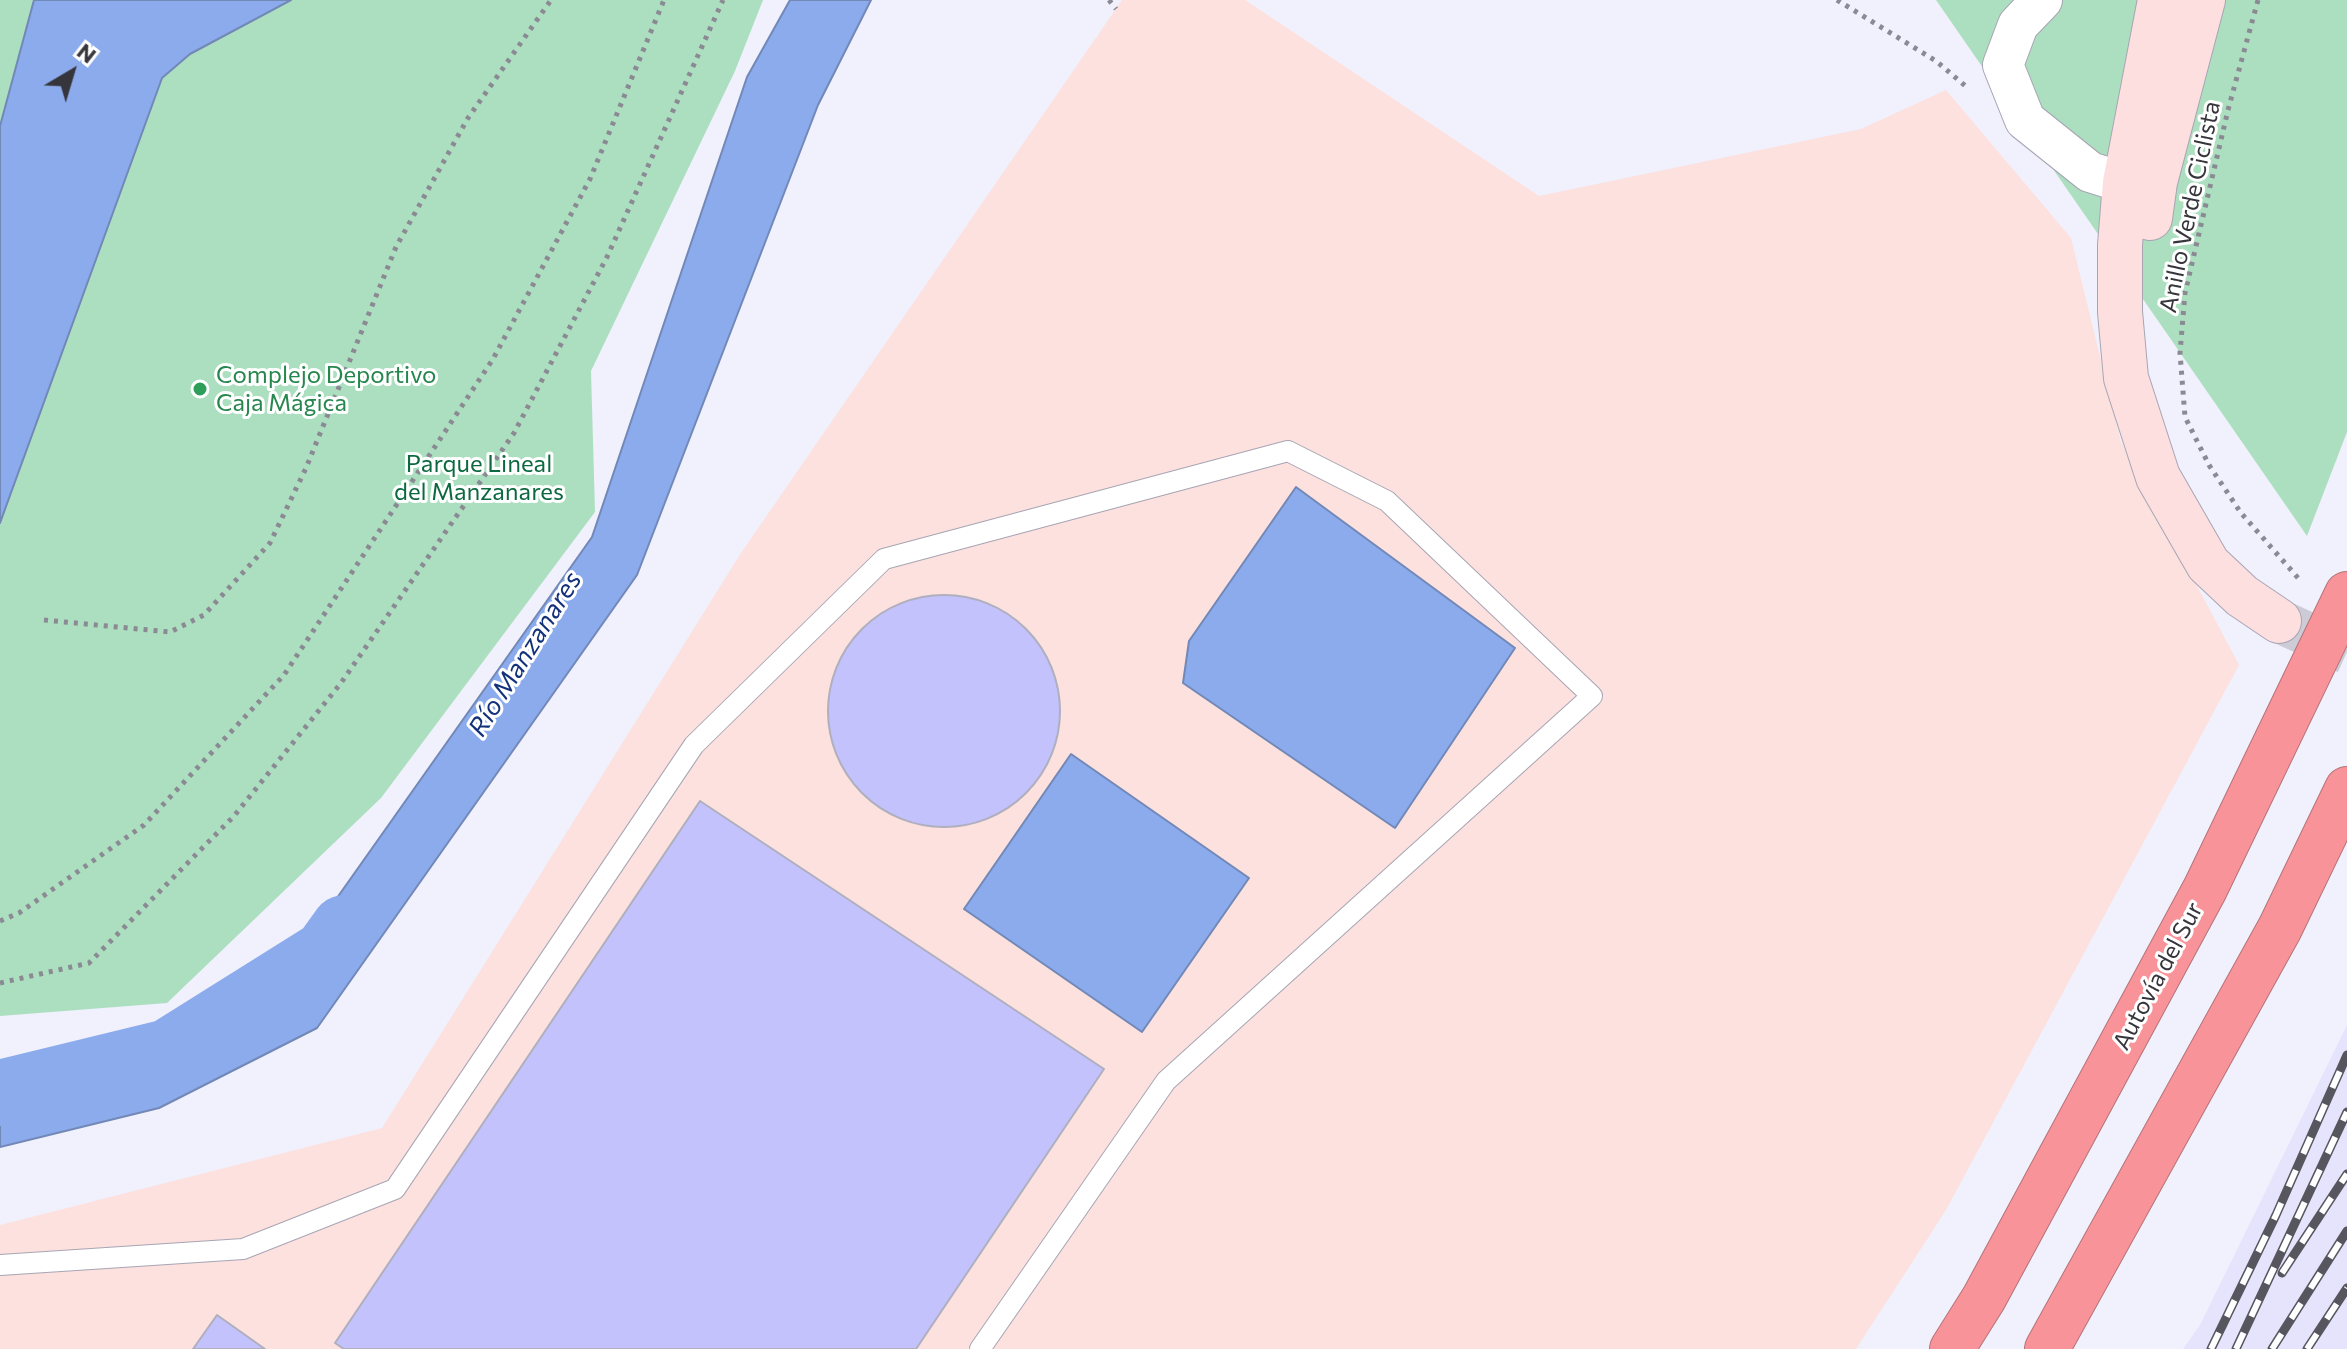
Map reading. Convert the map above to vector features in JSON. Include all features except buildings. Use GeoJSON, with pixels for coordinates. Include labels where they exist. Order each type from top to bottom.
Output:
{"type":"FeatureCollection","features":[{"type":"Feature","properties":{"kind":"highway","name":"Autovía del Sur"},"geometry":{"type":"LineString","coordinates":[[1952,1349],[1984,1298],[2205,889],[2347,594]]}},
{"type":"Feature","properties":{"kind":"highway"},"geometry":{"type":"LineString","coordinates":[[2047,1349],[2280,928],[2347,789]]}},
{"type":"Feature","properties":{"kind":"main road"},"geometry":{"type":"LineString","coordinates":[[2160,0],[2140,182],[2146,250],[2144,380],[2174,470],[2222,553],[2279,621],[2242,596],[2208,564],[2158,477],[2126,378],[2120,312],[2120,258],[2140,182],[2203,0]]}},
{"type":"Feature","properties":{"kind":"street"},"geometry":{"type":"LineString","coordinates":[[2042,0],[2018,25],[2003,65],[2025,120],[2090,172],[2140,182]]}},
{"type":"Feature","properties":{"kind":"lane"},"geometry":{"type":"LineString","coordinates":[[0,1265],[243,1249],[395,1189],[694,745],[884,559],[1288,451],[1387,501],[1592,696],[1166,1081],[980,1349]]}},
{"type":"Feature","properties":{"kind":"path"},"geometry":{"type":"LineString","coordinates":[[44,620],[170,632],[204,615],[270,543],[306,468],[396,247],[468,118],[551,0]]}},
{"type":"Feature","properties":{"kind":"path"},"geometry":{"type":"LineString","coordinates":[[0,921],[19,913],[144,825],[284,675],[493,359],[590,179],[664,0]]}},
{"type":"Feature","properties":{"kind":"path"},"geometry":{"type":"LineString","coordinates":[[0,983],[89,963],[234,816],[341,683],[514,433],[607,257],[723,0]]}},
{"type":"Feature","properties":{"kind":"path"},"geometry":{"type":"LineString","coordinates":[[1109,0],[1116,9]]}},
{"type":"Feature","properties":{"kind":"path"},"geometry":{"type":"LineString","coordinates":[[1837,0],[1936,61],[1990,108],[2025,120]]}},
{"type":"Feature","properties":{"kind":"path","name":"Anillo Verde Ciclista"},"geometry":{"type":"LineString","coordinates":[[2258,0],[2228,110],[2185,293],[2181,366],[2185,417],[2209,465],[2241,513],[2299,579]]}},
{"type":"Feature","properties":{"kind":"shaded area"},"geometry":{"type":"Polygon","coordinates":[[[1122,0],[1245,0],[1539,196],[1861,129],[1946,90],[2071,238],[2121,442],[2239,665],[1946,1210],[1856,1349],[0,1349],[0,1225],[382,1128],[741,553],[1122,0]]]}},
{"type":"Feature","properties":{"kind":"shaded area"},"geometry":{"type":"Polygon","coordinates":[[[2347,1025],[2347,1349],[2183,1349],[2200,1325],[2347,1025]]]}},
{"type":"Feature","properties":{"kind":"green space","name":"Parque Lineal del Manzanares"},"geometry":{"type":"Polygon","coordinates":[[[0,0],[763,0],[735,71],[591,371],[595,512],[381,798],[167,1003],[0,1016],[0,0]]]}},
{"type":"Feature","properties":{"kind":"green space"},"geometry":{"type":"Polygon","coordinates":[[[1936,0],[2347,0],[2347,432],[2307,536],[1936,0]]]}},
{"type":"Feature","properties":{"kind":"water"},"geometry":{"type":"Polygon","coordinates":[[[34,0],[291,0],[190,54],[162,78],[0,523],[0,126],[34,0]]]}},
{"type":"Feature","properties":{"kind":"water"},"geometry":{"type":"Polygon","coordinates":[[[790,0],[871,0],[818,105],[637,575],[317,1028],[159,1108],[0,1147],[0,1065],[239,1008],[274,987],[592,537],[747,77],[790,0]]]}},
{"type":"Feature","properties":{"kind":"water"},"geometry":{"type":"Polygon","coordinates":[[[1296,487],[1515,648],[1395,828],[1183,683],[1189,641],[1296,487]]]}},
{"type":"Feature","properties":{"kind":"water"},"geometry":{"type":"Polygon","coordinates":[[[1071,754],[1249,878],[1142,1032],[964,909],[1071,754]]]}},
{"type":"Feature","properties":{"kind":"waterway","name":"Río Manzanares"},"geometry":{"type":"LineString","coordinates":[[0,1093],[168,1052],[326,953],[344,928]]}},
{"type":"Feature","properties":{"kind":"tunnel"},"geometry":{"type":"LineString","coordinates":[[2279,621],[2347,652]]}},
{"type":"Feature","properties":{"kind":"railway"},"geometry":{"type":"LineString","coordinates":[[2211,1349],[2276,1215],[2347,1055]]}},
{"type":"Feature","properties":{"kind":"railway"},"geometry":{"type":"LineString","coordinates":[[2236,1349],[2347,1112]]}},
{"type":"Feature","properties":{"kind":"railway"},"geometry":{"type":"LineString","coordinates":[[2282,1273],[2347,1174]]}},
{"type":"Feature","properties":{"kind":"railway"},"geometry":{"type":"LineString","coordinates":[[2272,1349],[2347,1231]]}},
{"type":"Feature","properties":{"kind":"railway"},"geometry":{"type":"LineString","coordinates":[[2307,1349],[2347,1288]]}},
{"type":"Feature","properties":{"kind":"place","name":"Complejo Deportivo Caja Mágica"},"geometry":{"type":"Point","coordinates":[200,389]}}]}
